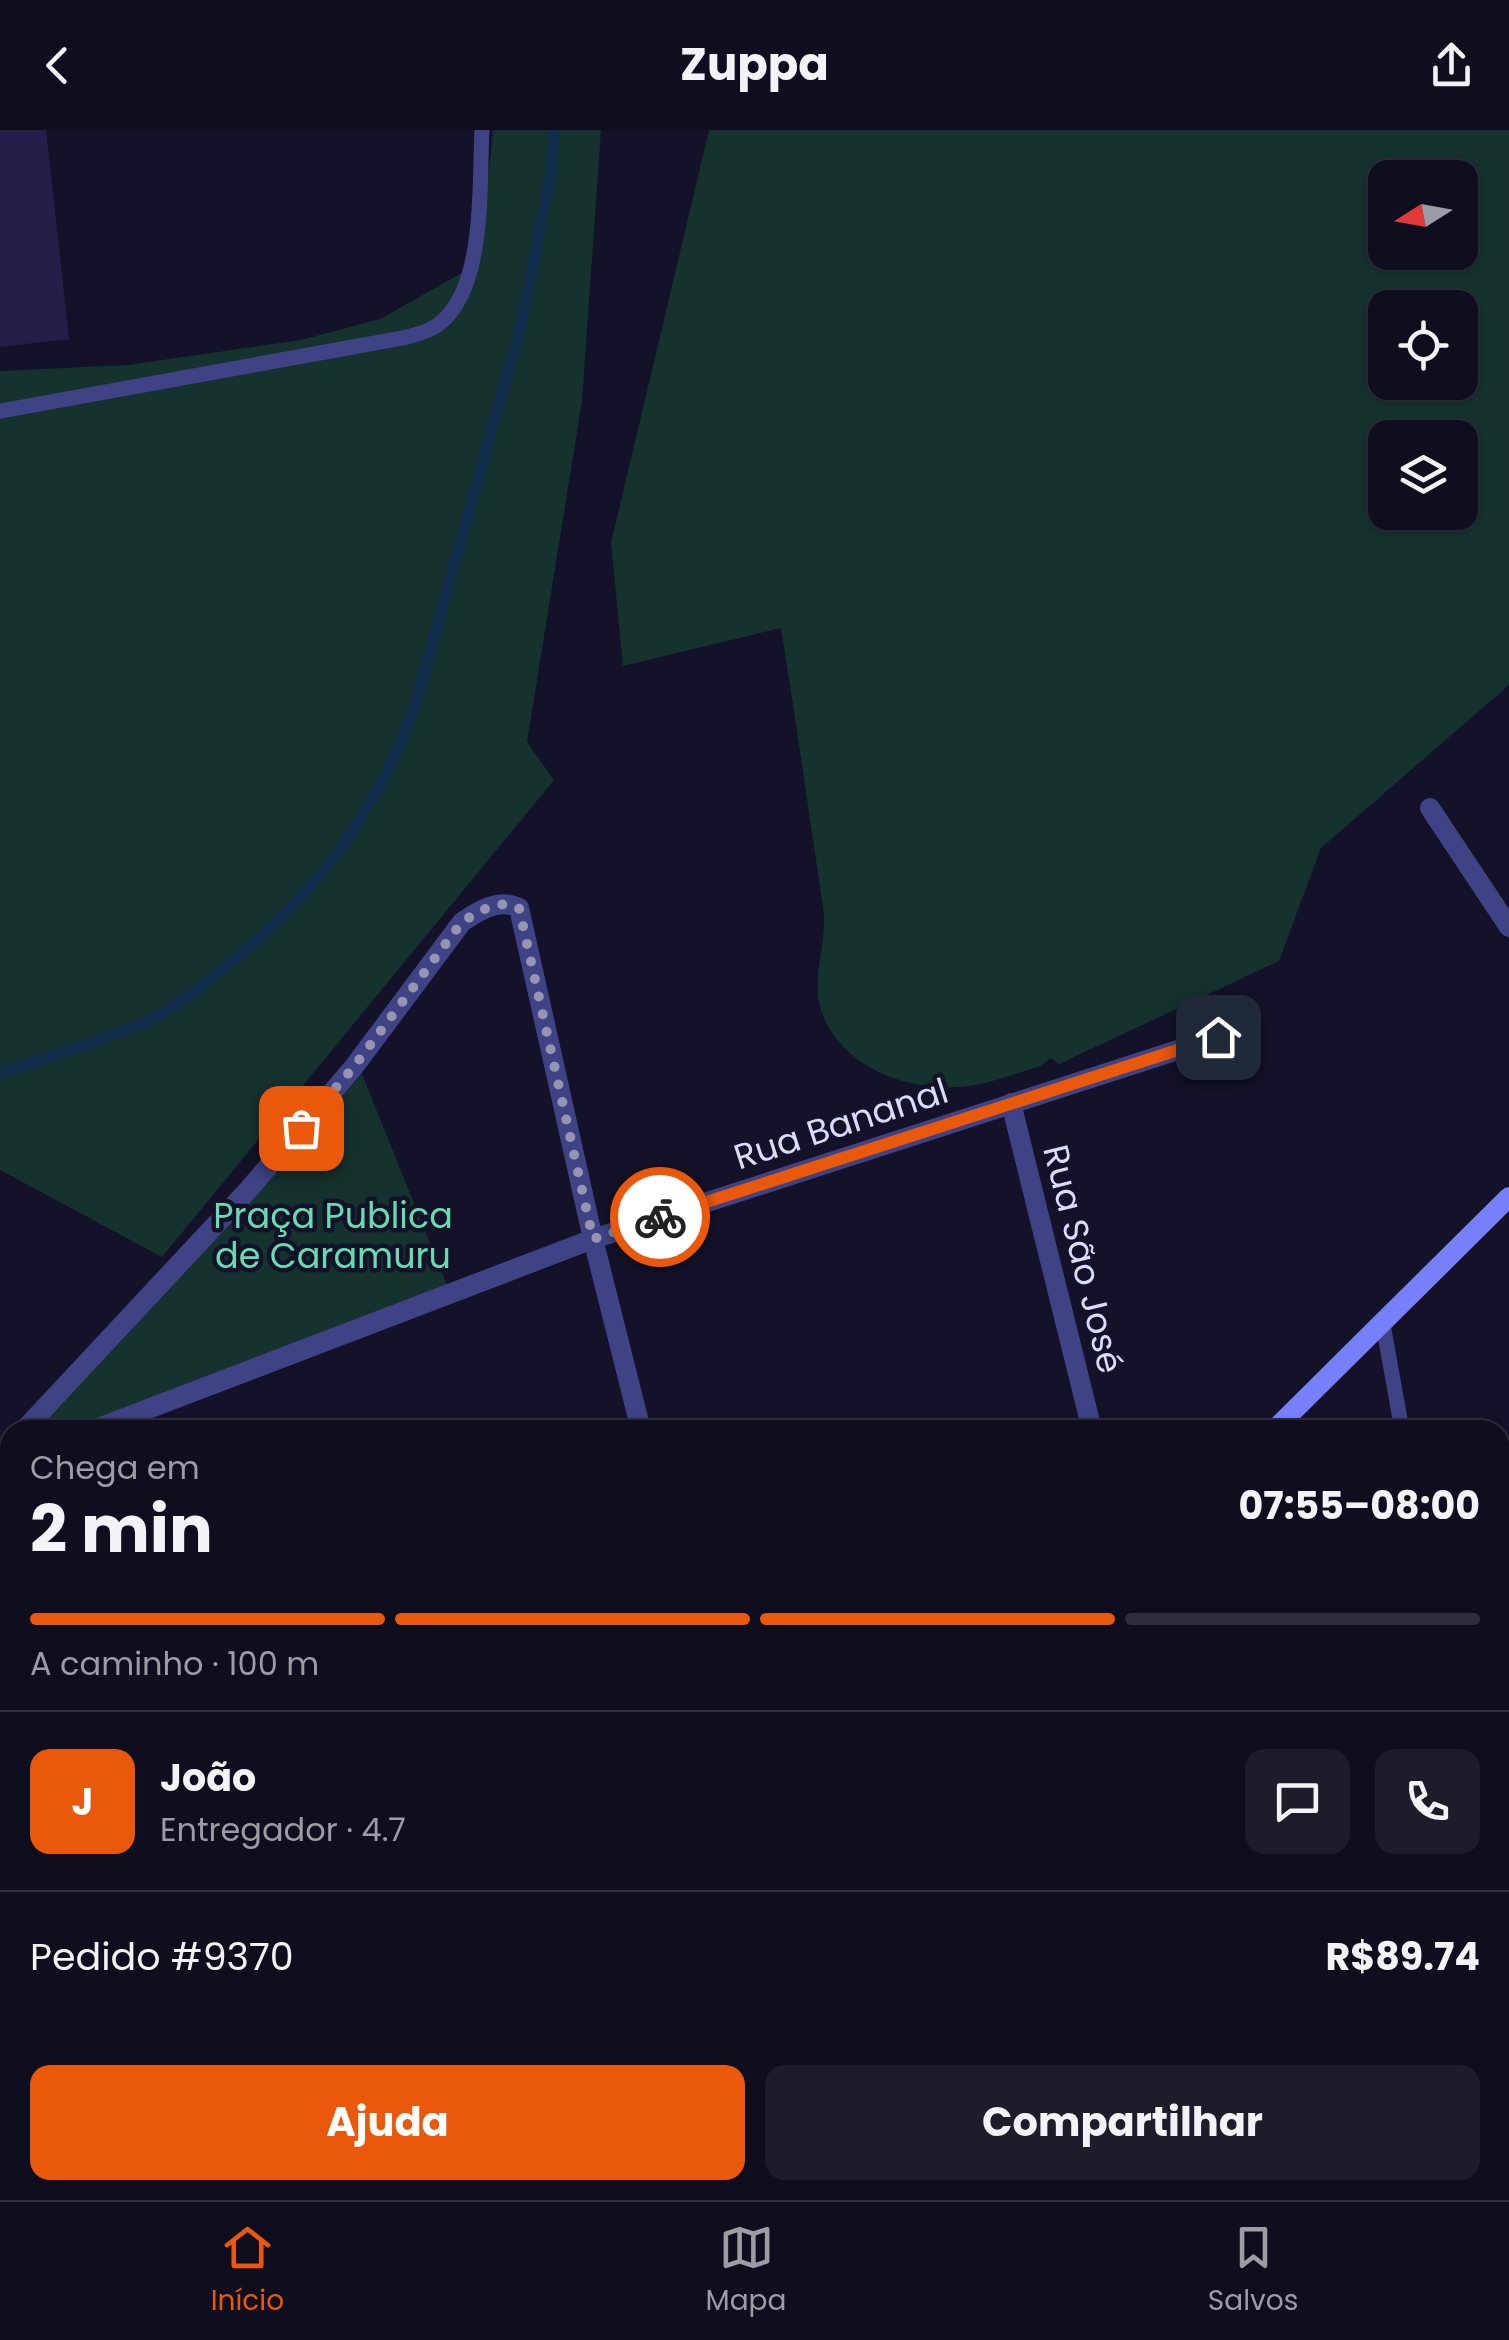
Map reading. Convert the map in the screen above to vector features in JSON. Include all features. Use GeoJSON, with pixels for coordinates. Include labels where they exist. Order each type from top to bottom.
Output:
{"type":"FeatureCollection","features":[{"type":"Feature","properties":{"kind":"street"},"geometry":{"type":"LineString","coordinates":[[1430,808],[1509,927]]}},
{"type":"Feature","properties":{"kind":"street"},"geometry":{"type":"LineString","coordinates":[[33,1420],[314,1114],[462,922],[485,908],[505,904],[519,908],[593,1239],[638,1420]]}},
{"type":"Feature","properties":{"kind":"street","name":"Rua Bananal"},"geometry":{"type":"LineString","coordinates":[[119,1420],[593,1239],[1218,1037]]}},
{"type":"Feature","properties":{"kind":"street","name":"Rua São José"},"geometry":{"type":"LineString","coordinates":[[1011,1103],[1090,1420]]}},
{"type":"Feature","properties":{"kind":"street"},"geometry":{"type":"LineString","coordinates":[[1284,1420],[1509,1197]]}},
{"type":"Feature","properties":{"kind":"lane"},"geometry":{"type":"LineString","coordinates":[[0,411],[364,345],[438,325],[455,307],[474,266],[482,130]]}},
{"type":"Feature","properties":{"kind":"lane"},"geometry":{"type":"LineString","coordinates":[[1383,1324],[1400,1420]]}},
{"type":"Feature","properties":{"kind":"green space"},"geometry":{"type":"Polygon","coordinates":[[[493,130],[601,130],[582,401],[527,742],[554,780],[162,1257],[0,1170],[0,371],[128,365],[301,340],[380,319],[469,269],[480,256],[493,130]]]}},
{"type":"Feature","properties":{"kind":"green space"},"geometry":{"type":"Polygon","coordinates":[[[709,130],[1509,130],[1509,685],[1321,848],[1279,961],[1059,1064],[1050,1058],[1041,1066],[970,1086],[918,1085],[878,1072],[844,1048],[831,1032],[819,1000],[823,907],[781,628],[623,666],[611,543],[709,130]]]}},
{"type":"Feature","properties":{"kind":"green space","name":"Praça Publica de Caramuru"},"geometry":{"type":"Polygon","coordinates":[[[362,1074],[447,1285],[103,1420],[41,1420],[362,1074]]]}},
{"type":"Feature","properties":{"kind":"building"},"geometry":{"type":"Polygon","coordinates":[[[0,130],[46,130],[69,339],[0,347],[0,130]]]}},
{"type":"Feature","properties":{"kind":"waterway"},"geometry":{"type":"LineString","coordinates":[[0,1074],[133,1027],[160,1015],[192,993],[280,919],[358,823],[398,749],[414,709],[522,322],[551,173],[555,130]]}},
{"type":"Feature","properties":{"kind":"way so far"},"geometry":{"type":"LineString","coordinates":[[301,1128],[353,1068],[462,922],[485,908],[514,904],[519,908],[593,1239],[660,1217]]}},
{"type":"Feature","properties":{"kind":"route"},"geometry":{"type":"LineString","coordinates":[[660,1217],[1218,1037]]}}]}
